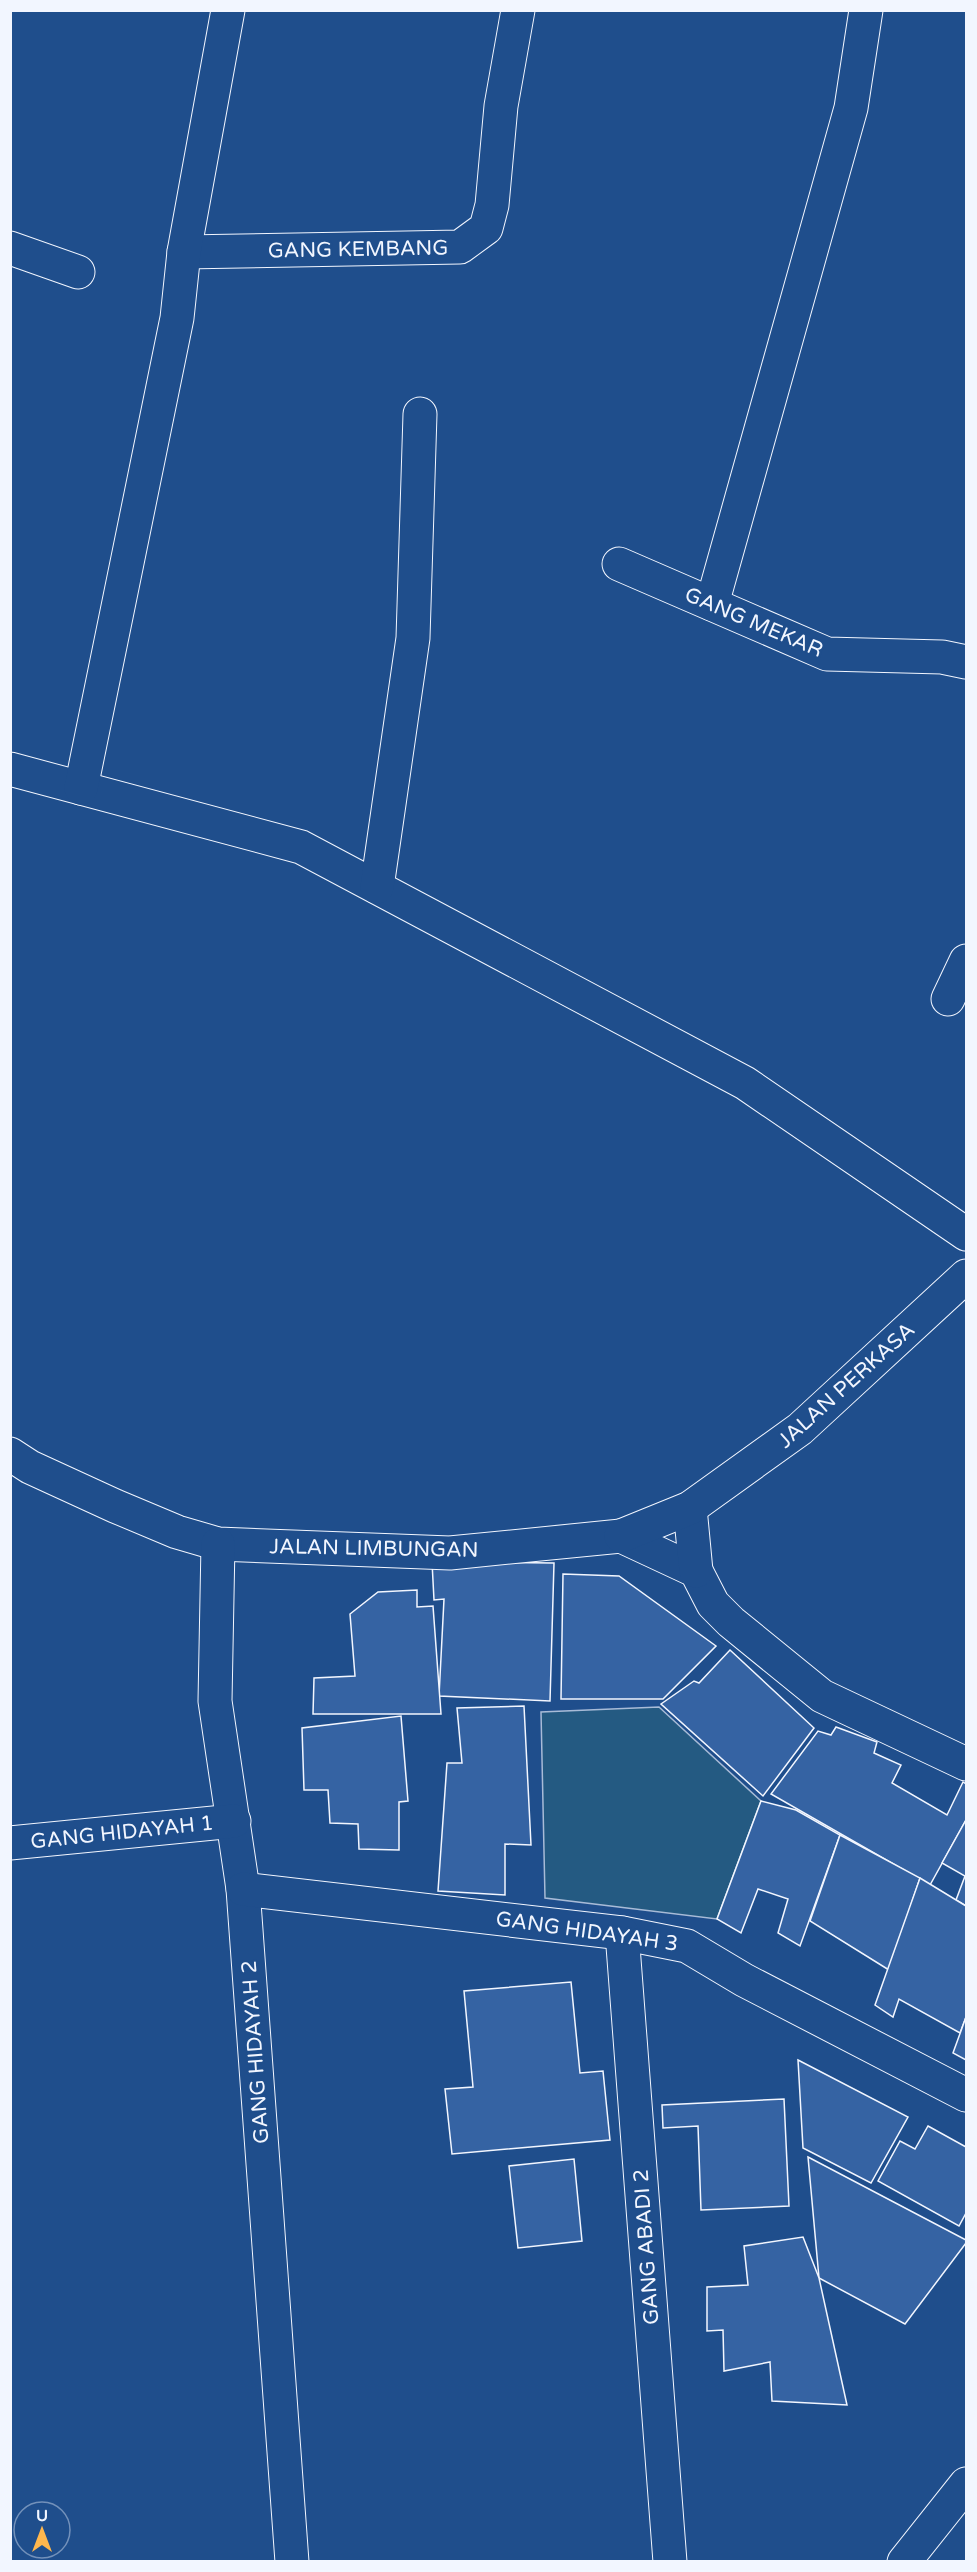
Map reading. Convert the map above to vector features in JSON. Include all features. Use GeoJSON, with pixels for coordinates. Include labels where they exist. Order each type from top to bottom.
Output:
{"type":"FeatureCollection","features":[{"type":"Feature","properties":{"kind":"street"},"geometry":{"type":"LineString","coordinates":[[81,788],[177,318],[184,252],[228,10]]}},
{"type":"Feature","properties":{"kind":"street","name":"GANG KEMBANG"},"geometry":{"type":"LineString","coordinates":[[184,252],[460,247],[486,228],[492,205],[501,106],[518,10]]}},
{"type":"Feature","properties":{"kind":"street"},"geometry":{"type":"LineString","coordinates":[[712,604],[851,108],[866,10]]}},
{"type":"Feature","properties":{"kind":"street"},"geometry":{"type":"LineString","coordinates":[[10,248],[78,272]]}},
{"type":"Feature","properties":{"kind":"street"},"geometry":{"type":"LineString","coordinates":[[377,887],[412,638],[420,414]]}},
{"type":"Feature","properties":{"kind":"street","name":"GANG MEKAR"},"geometry":{"type":"LineString","coordinates":[[619,564],[827,654],[942,657],[966,662]]}},
{"type":"Feature","properties":{"kind":"street"},"geometry":{"type":"LineString","coordinates":[[10,769],[301,847],[745,1083],[966,1234]]}},
{"type":"Feature","properties":{"kind":"street"},"geometry":{"type":"LineString","coordinates":[[948,999],[966,961]]}},
{"type":"Feature","properties":{"kind":"street","name":"JALAN PERKASA"},"geometry":{"type":"LineString","coordinates":[[621,1536],[690,1508],[800,1429],[966,1276]]}},
{"type":"Feature","properties":{"kind":"street","name":"JALAN LIMBUNGAN"},"geometry":{"type":"LineString","coordinates":[[10,1454],[30,1467],[125,1510],[177,1532],[218,1544],[450,1553],[621,1536]]}},
{"type":"Feature","properties":{"kind":"street"},"geometry":{"type":"LineString","coordinates":[[690,1508],[696,1571],[713,1604],[719,1610],[822,1696],[966,1764]]}},
{"type":"Feature","properties":{"kind":"street"},"geometry":{"type":"LineString","coordinates":[[621,1536],[696,1571]]}},
{"type":"Feature","properties":{"kind":"street","name":"GANG HIDAYAH 2"},"geometry":{"type":"LineString","coordinates":[[218,1544],[215,1701],[243,1889],[292,2562]]}},
{"type":"Feature","properties":{"kind":"street","name":"GANG HIDAYAH 1"},"geometry":{"type":"LineString","coordinates":[[10,1843],[234,1821]]}},
{"type":"Feature","properties":{"kind":"street","name":"GANG HIDAYAH 3"},"geometry":{"type":"LineString","coordinates":[[243,1889],[622,1933],[687,1946],[744,1980],[966,2095]]}},
{"type":"Feature","properties":{"kind":"street","name":"GANG ABADI 2"},"geometry":{"type":"LineString","coordinates":[[622,1933],[670,2562]]}},
{"type":"Feature","properties":{"kind":"street"},"geometry":{"type":"LineString","coordinates":[[904,2562],[966,2484]]}},
{"type":"Feature","properties":{"kind":"shaded area"},"geometry":{"type":"Polygon","coordinates":[[[659,1707],[761,1801],[717,1919],[545,1898],[541,1712],[659,1707]]]}},
{"type":"Feature","properties":{"kind":"building"},"geometry":{"type":"Polygon","coordinates":[[[432,1562],[554,1563],[550,1701],[439,1696],[444,1599],[434,1600],[432,1562]]]}},
{"type":"Feature","properties":{"kind":"building"},"geometry":{"type":"Polygon","coordinates":[[[563,1574],[619,1576],[716,1646],[663,1699],[561,1699],[563,1574]]]}},
{"type":"Feature","properties":{"kind":"building"},"geometry":{"type":"Polygon","coordinates":[[[417,1590],[417,1607],[433,1606],[441,1714],[313,1714],[314,1678],[355,1676],[350,1614],[378,1592],[417,1590]]]}},
{"type":"Feature","properties":{"kind":"building"},"geometry":{"type":"Polygon","coordinates":[[[730,1650],[814,1728],[763,1796],[661,1704],[694,1681],[699,1683],[730,1650]]]}},
{"type":"Feature","properties":{"kind":"building"},"geometry":{"type":"Polygon","coordinates":[[[524,1706],[531,1845],[505,1844],[505,1895],[438,1891],[447,1763],[462,1763],[457,1708],[524,1706]]]}},
{"type":"Feature","properties":{"kind":"building"},"geometry":{"type":"Polygon","coordinates":[[[401,1716],[408,1801],[399,1802],[399,1850],[359,1849],[358,1824],[330,1823],[328,1790],[304,1790],[302,1728],[401,1716]]]}},
{"type":"Feature","properties":{"kind":"building"},"geometry":{"type":"Polygon","coordinates":[[[836,1727],[877,1742],[874,1753],[901,1765],[892,1783],[947,1815],[963,1782],[966,1784],[966,1820],[930,1885],[771,1794],[818,1731],[831,1735],[836,1727]]]}},
{"type":"Feature","properties":{"kind":"building"},"geometry":{"type":"Polygon","coordinates":[[[761,1801],[796,1810],[840,1835],[800,1946],[778,1933],[788,1899],[758,1889],[741,1933],[717,1919],[761,1801]]]}},
{"type":"Feature","properties":{"kind":"building"},"geometry":{"type":"Polygon","coordinates":[[[966,1820],[966,1906],[956,1900],[965,1876],[942,1863],[966,1820]]]}},
{"type":"Feature","properties":{"kind":"building"},"geometry":{"type":"Polygon","coordinates":[[[840,1835],[920,1878],[889,1970],[810,1921],[840,1835]]]}},
{"type":"Feature","properties":{"kind":"building"},"geometry":{"type":"Polygon","coordinates":[[[920,1878],[966,1906],[966,2017],[960,2033],[899,1999],[893,2017],[875,2005],[920,1878]]]}},
{"type":"Feature","properties":{"kind":"building"},"geometry":{"type":"Polygon","coordinates":[[[571,1982],[580,2073],[603,2071],[610,2140],[452,2154],[445,2089],[473,2087],[464,1991],[571,1982]]]}},
{"type":"Feature","properties":{"kind":"building"},"geometry":{"type":"Polygon","coordinates":[[[966,2017],[966,2060],[953,2053],[966,2017]]]}},
{"type":"Feature","properties":{"kind":"building"},"geometry":{"type":"Polygon","coordinates":[[[798,2060],[908,2117],[871,2183],[803,2148],[798,2060]]]}},
{"type":"Feature","properties":{"kind":"building"},"geometry":{"type":"Polygon","coordinates":[[[784,2099],[789,2206],[701,2210],[698,2126],[663,2128],[662,2105],[784,2099]]]}},
{"type":"Feature","properties":{"kind":"building"},"geometry":{"type":"Polygon","coordinates":[[[928,2126],[966,2147],[966,2213],[959,2226],[878,2181],[900,2141],[915,2149],[928,2126]]]}},
{"type":"Feature","properties":{"kind":"building"},"geometry":{"type":"Polygon","coordinates":[[[808,2157],[966,2240],[905,2324],[819,2278],[808,2157]]]}},
{"type":"Feature","properties":{"kind":"building"},"geometry":{"type":"Polygon","coordinates":[[[574,2159],[582,2241],[518,2248],[509,2166],[574,2159]]]}},
{"type":"Feature","properties":{"kind":"building"},"geometry":{"type":"Polygon","coordinates":[[[803,2237],[819,2278],[847,2405],[772,2401],[770,2362],[724,2371],[723,2330],[707,2331],[707,2287],[748,2285],[744,2246],[803,2237]]]}}]}
